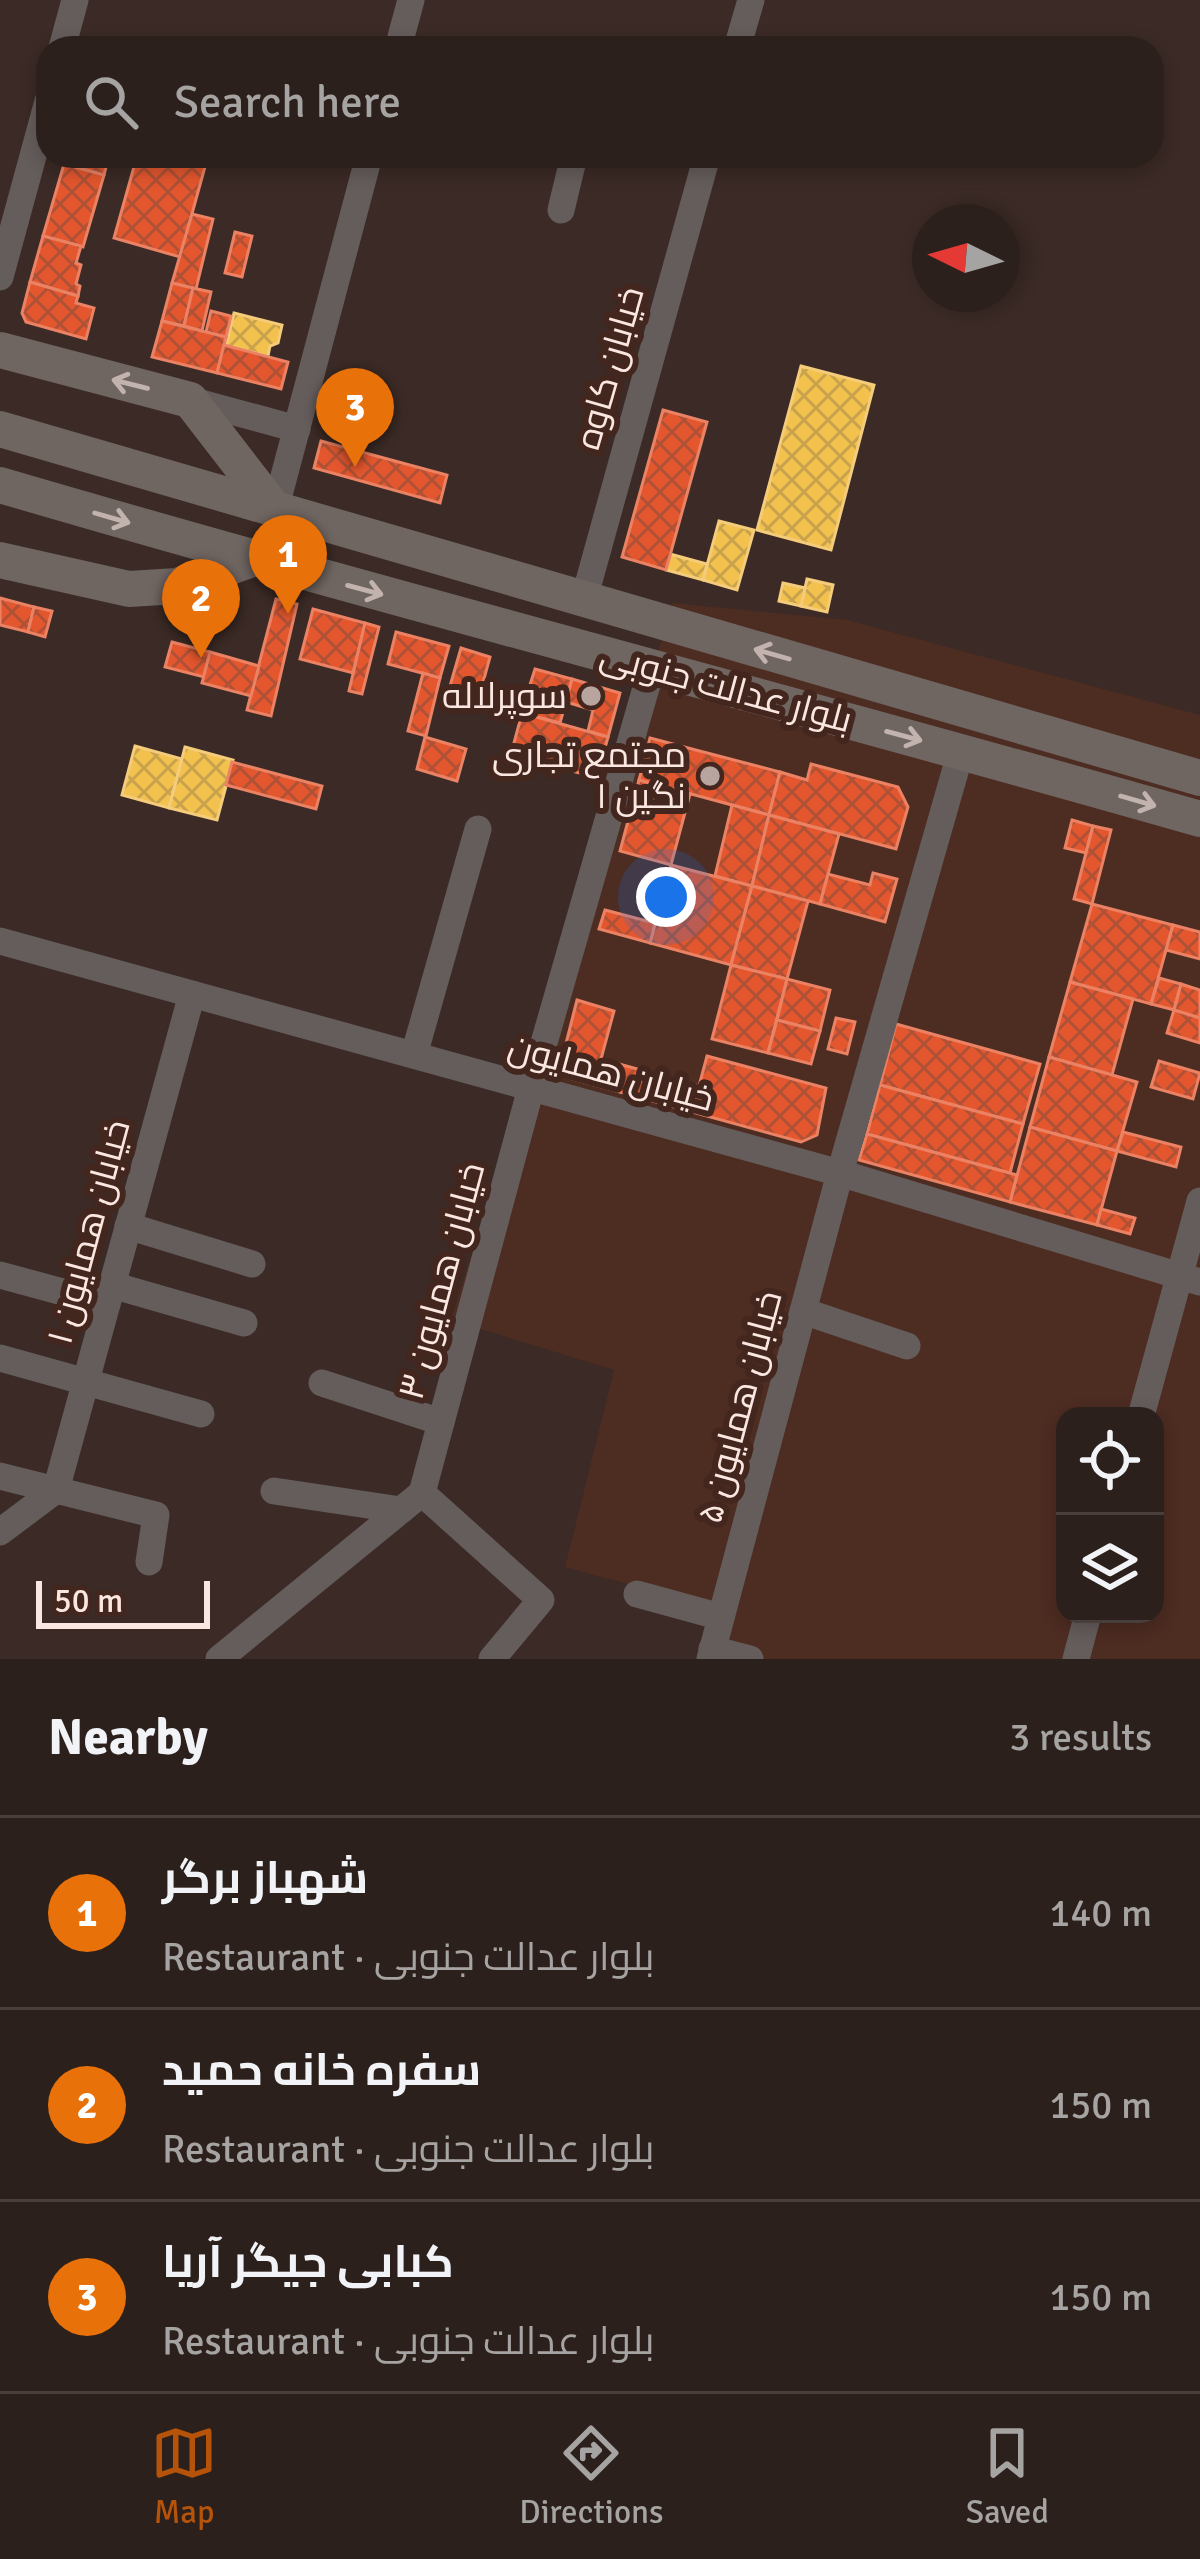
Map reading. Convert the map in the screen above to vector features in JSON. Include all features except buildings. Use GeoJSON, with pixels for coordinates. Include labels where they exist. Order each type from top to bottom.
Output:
{"type":"FeatureCollection","features":[{"type":"Feature","properties":{"kind":"main road"},"geometry":{"type":"LineString","coordinates":[[0,350],[190,400],[275,510]]}},
{"type":"Feature","properties":{"kind":"main road","name":"بلوار عدالت جنوبی"},"geometry":{"type":"LineString","coordinates":[[0,429],[1200,778]]}},
{"type":"Feature","properties":{"kind":"main road","name":"بلوار عدالت جنوبی"},"geometry":{"type":"LineString","coordinates":[[0,485],[252,559],[1200,819]]}},
{"type":"Feature","properties":{"kind":"main road"},"geometry":{"type":"LineString","coordinates":[[0,560],[129,590],[177,586],[252,559]]}},
{"type":"Feature","properties":{"kind":"main road"},"geometry":{"type":"LineString","coordinates":[[1076,783],[1086,747]]}},
{"type":"Feature","properties":{"kind":"street"},"geometry":{"type":"LineString","coordinates":[[66,36],[76,0]]}},
{"type":"Feature","properties":{"kind":"street"},"geometry":{"type":"LineString","coordinates":[[401,36],[411,0]]}},
{"type":"Feature","properties":{"kind":"street"},"geometry":{"type":"LineString","coordinates":[[740,36],[751,0]]}},
{"type":"Feature","properties":{"kind":"street"},"geometry":{"type":"LineString","coordinates":[[0,277],[36,145]]}},
{"type":"Feature","properties":{"kind":"street"},"geometry":{"type":"LineString","coordinates":[[275,510],[366,168]]}},
{"type":"Feature","properties":{"kind":"street"},"geometry":{"type":"LineString","coordinates":[[561,210],[571,168]]}},
{"type":"Feature","properties":{"kind":"street","name":"خیابان کاوه"},"geometry":{"type":"LineString","coordinates":[[584,599],[704,168]]}},
{"type":"Feature","properties":{"kind":"street"},"geometry":{"type":"LineString","coordinates":[[190,400],[297,429]]}},
{"type":"Feature","properties":{"kind":"street","name":"خیابان همایون ۳"},"geometry":{"type":"LineString","coordinates":[[412,1501],[441,1422],[652,668]]}},
{"type":"Feature","properties":{"kind":"street","name":"خیابان همایون ۵"},"geometry":{"type":"LineString","coordinates":[[711,1654],[840,1173],[962,752]]}},
{"type":"Feature","properties":{"kind":"street"},"geometry":{"type":"LineString","coordinates":[[414,1055],[478,829]]}},
{"type":"Feature","properties":{"kind":"street","name":"خیابان همایون"},"geometry":{"type":"LineString","coordinates":[[0,941],[840,1173],[1190,1279]]}},
{"type":"Feature","properties":{"kind":"street","name":"خیابان همایون ۱"},"geometry":{"type":"LineString","coordinates":[[56,1490],[192,994]]}},
{"type":"Feature","properties":{"kind":"street"},"geometry":{"type":"LineString","coordinates":[[1145,1407],[1190,1279],[1200,1201]]}},
{"type":"Feature","properties":{"kind":"street"},"geometry":{"type":"LineString","coordinates":[[128,1226],[253,1264]]}},
{"type":"Feature","properties":{"kind":"street"},"geometry":{"type":"LineString","coordinates":[[0,1275],[244,1323]]}},
{"type":"Feature","properties":{"kind":"street"},"geometry":{"type":"LineString","coordinates":[[803,1311],[908,1346]]}},
{"type":"Feature","properties":{"kind":"street"},"geometry":{"type":"LineString","coordinates":[[0,1358],[201,1414]]}},
{"type":"Feature","properties":{"kind":"street"},"geometry":{"type":"LineString","coordinates":[[322,1383],[441,1422]]}},
{"type":"Feature","properties":{"kind":"street"},"geometry":{"type":"LineString","coordinates":[[0,1477],[157,1515],[149,1562]]}},
{"type":"Feature","properties":{"kind":"street"},"geometry":{"type":"LineString","coordinates":[[0,1532],[56,1490]]}},
{"type":"Feature","properties":{"kind":"street"},"geometry":{"type":"LineString","coordinates":[[274,1491],[412,1501],[541,1600],[492,1659]]}},
{"type":"Feature","properties":{"kind":"street"},"geometry":{"type":"LineString","coordinates":[[218,1659],[412,1501]]}},
{"type":"Feature","properties":{"kind":"street"},"geometry":{"type":"LineString","coordinates":[[637,1594],[721,1617]]}},
{"type":"Feature","properties":{"kind":"street"},"geometry":{"type":"LineString","coordinates":[[1076,1659],[1086,1623]]}},
{"type":"Feature","properties":{"kind":"street"},"geometry":{"type":"LineString","coordinates":[[711,1654],[750,1659]]}},
{"type":"Feature","properties":{"kind":"shaded area"},"geometry":{"type":"Polygon","coordinates":[[[673,603],[847,620],[1200,715],[1200,1659],[697,1659],[712,1607],[565,1567],[614,1370],[451,1320],[673,603]]]}},
{"type":"Feature","properties":{"kind":"place","name":"کبابی جیگر آریا"},"geometry":{"type":"Point","coordinates":[355,467]}},
{"type":"Feature","properties":{"kind":"place","name":"شهباز برگر"},"geometry":{"type":"Point","coordinates":[288,614]}},
{"type":"Feature","properties":{"kind":"place","name":"سفره خانه حمید"},"geometry":{"type":"Point","coordinates":[201,658]}},
{"type":"Feature","properties":{"kind":"place","name":"سوپرلاله"},"geometry":{"type":"Point","coordinates":[591,696]}},
{"type":"Feature","properties":{"kind":"place","name":"مجتمع تجاری نگین ۱"},"geometry":{"type":"Point","coordinates":[710,776]}}]}
